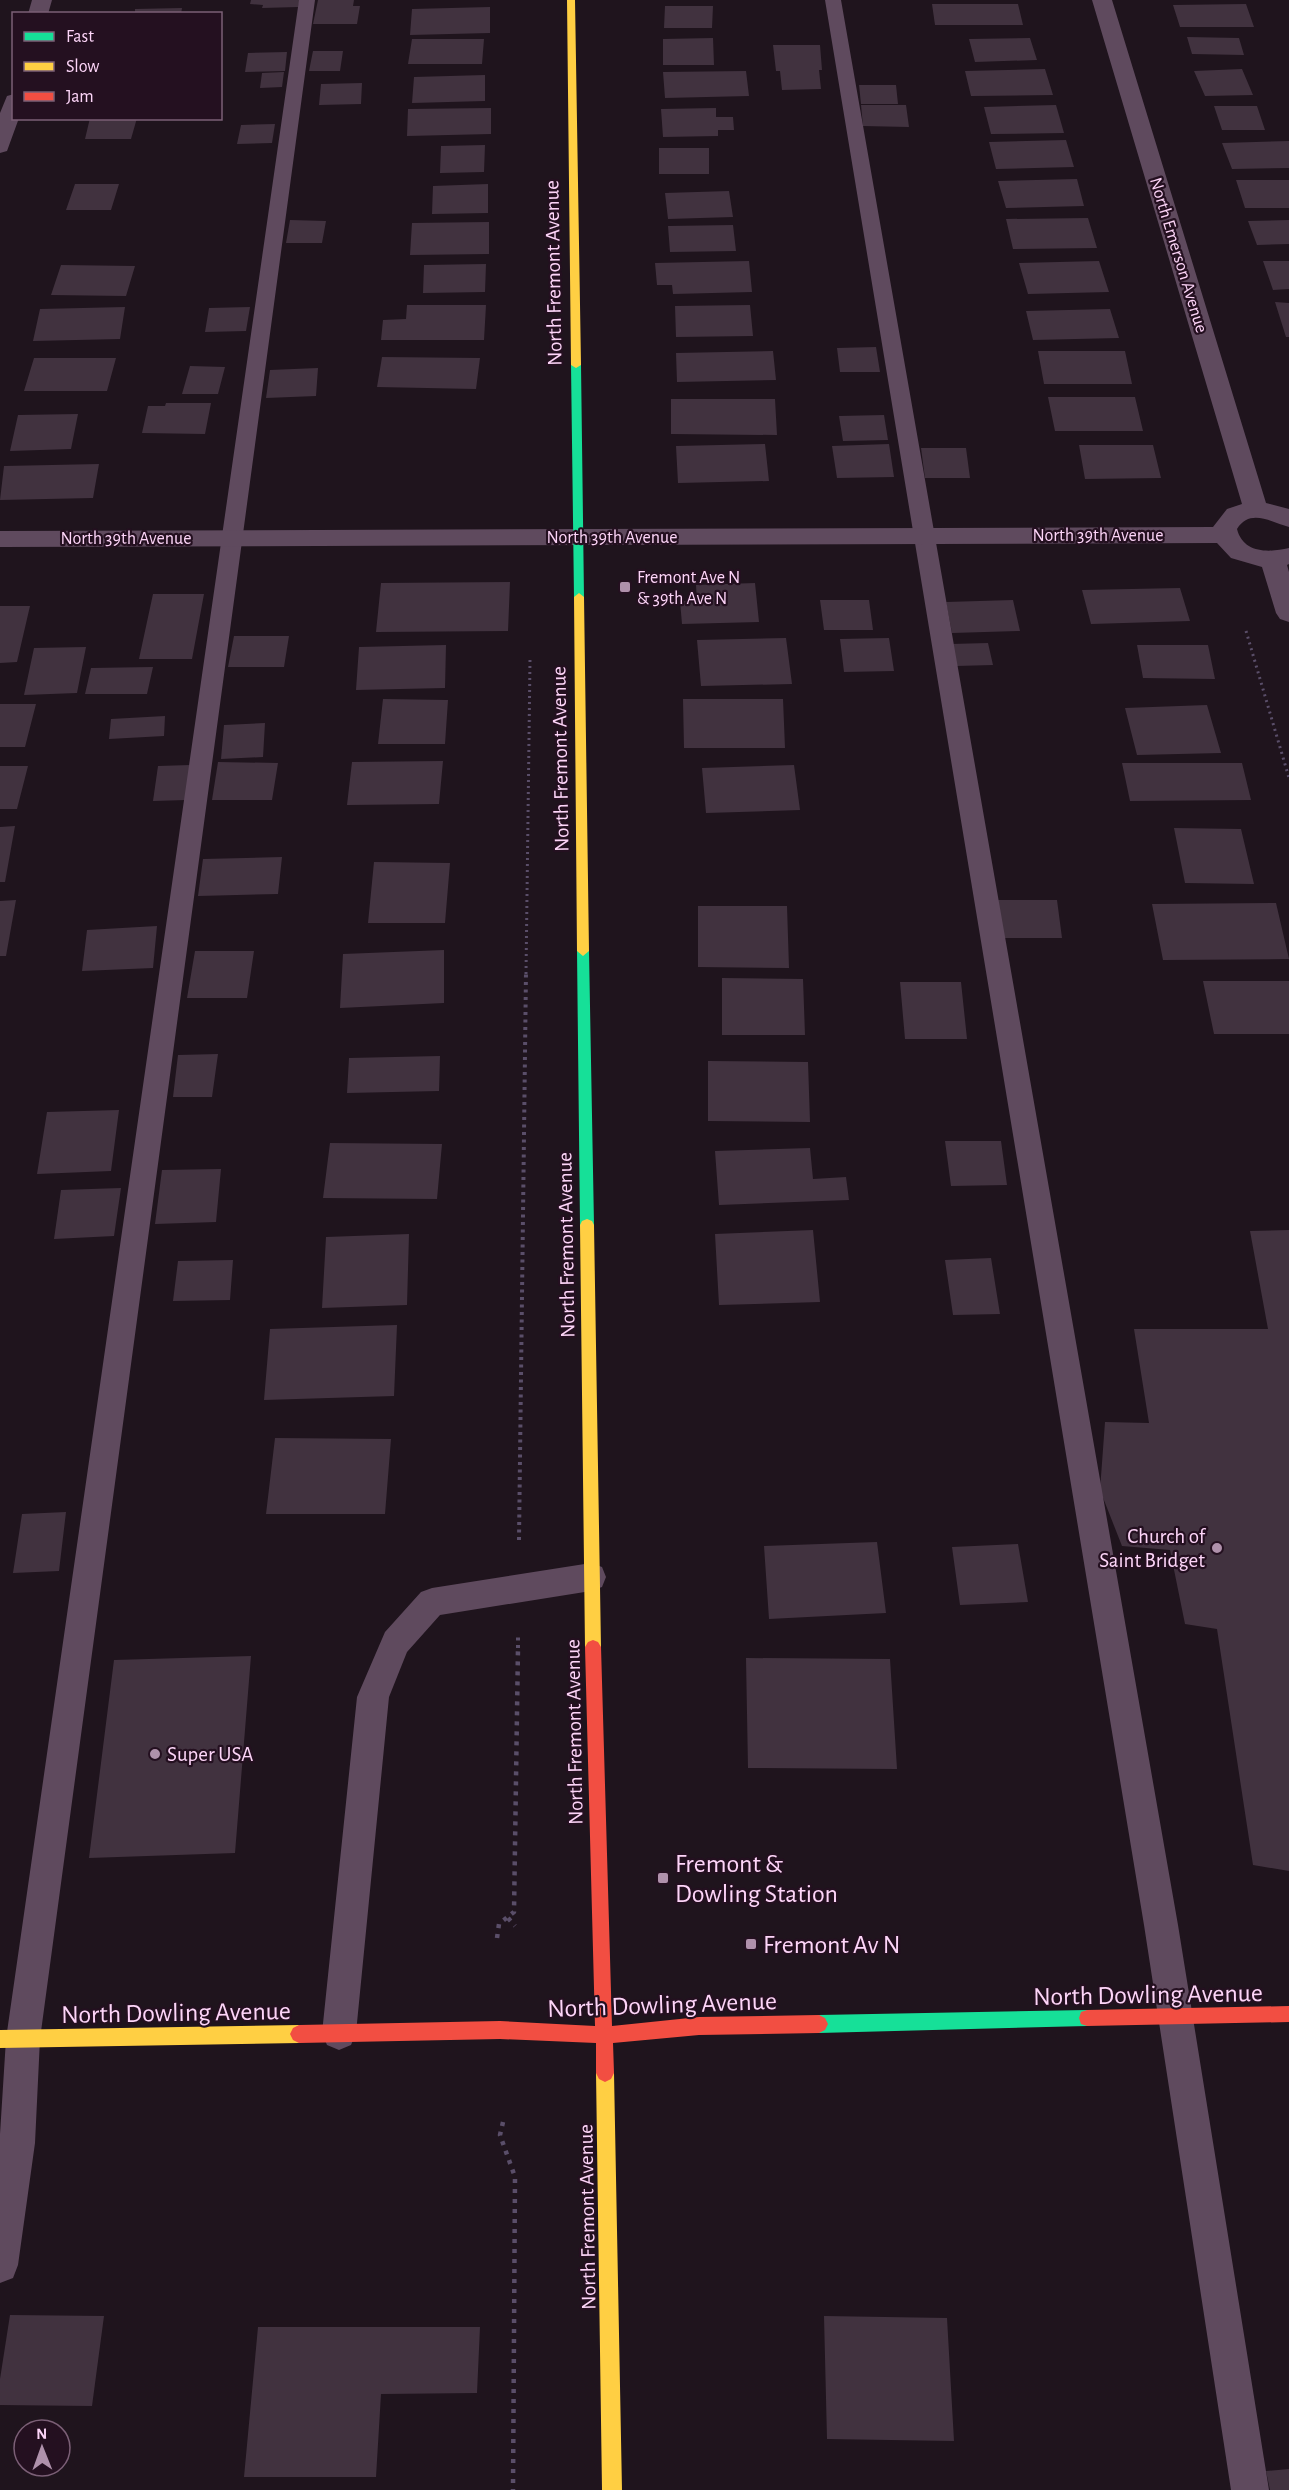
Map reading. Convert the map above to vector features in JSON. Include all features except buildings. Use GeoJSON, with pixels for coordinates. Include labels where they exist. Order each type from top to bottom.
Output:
{"type":"FeatureCollection","features":[{"type":"Feature","properties":{"kind":"street","name":"North Fremont Avenue"},"geometry":{"type":"LineString","coordinates":[[571,0],[591,1577],[612,2490]]}},
{"type":"Feature","properties":{"kind":"street","name":"North Emerson Avenue"},"geometry":{"type":"LineString","coordinates":[[1102,0],[1256,510]]}},
{"type":"Feature","properties":{"kind":"street"},"geometry":{"type":"LineString","coordinates":[[0,147],[12,107]]}},
{"type":"Feature","properties":{"kind":"street"},"geometry":{"type":"LineString","coordinates":[[1289,519],[1267,511],[1239,512],[1227,521],[1225,535],[1230,545],[1239,552],[1251,556],[1281,557],[1289,613]]}},
{"type":"Feature","properties":{"kind":"street","name":"North 39th Avenue"},"geometry":{"type":"LineString","coordinates":[[0,539],[1225,535]]}},
{"type":"Feature","properties":{"kind":"street","name":"North Dowling Avenue"},"geometry":{"type":"LineString","coordinates":[[12,2039],[500,2030],[603,2035],[699,2026],[1289,2014]]}},
{"type":"Feature","properties":{"kind":"lane"},"geometry":{"type":"LineString","coordinates":[[0,2265],[17,2143],[12,2039],[233,537],[307,0]]}},
{"type":"Feature","properties":{"kind":"lane"},"geometry":{"type":"LineString","coordinates":[[833,0],[1176,2017],[1250,2490]]}},
{"type":"Feature","properties":{"kind":"lane"},"geometry":{"type":"LineString","coordinates":[[339,2033],[373,1697],[396,1642],[432,1602],[591,1577]]}},
{"type":"Feature","properties":{"kind":"path"},"geometry":{"type":"LineString","coordinates":[[1246,631],[1289,777]]}},
{"type":"Feature","properties":{"kind":"path"},"geometry":{"type":"LineString","coordinates":[[497,1938],[499,1924],[514,1912],[530,656]]}},
{"type":"Feature","properties":{"kind":"path"},"geometry":{"type":"LineString","coordinates":[[508,1918],[515,1926]]}},
{"type":"Feature","properties":{"kind":"path"},"geometry":{"type":"LineString","coordinates":[[502,2122],[500,2135],[514,2177],[513,2490]]}},
{"type":"Feature","properties":{"kind":"traffic: fast"},"geometry":{"type":"LineString","coordinates":[[576,365],[579,597]]}},
{"type":"Feature","properties":{"kind":"traffic: fast"},"geometry":{"type":"LineString","coordinates":[[583,951],[587,1225]]}},
{"type":"Feature","properties":{"kind":"traffic: fast"},"geometry":{"type":"LineString","coordinates":[[819,2024],[1087,2018]]}},
{"type":"Feature","properties":{"kind":"traffic: slow"},"geometry":{"type":"LineString","coordinates":[[571,0],[576,365]]}},
{"type":"Feature","properties":{"kind":"traffic: slow"},"geometry":{"type":"LineString","coordinates":[[579,597],[583,951]]}},
{"type":"Feature","properties":{"kind":"traffic: slow"},"geometry":{"type":"LineString","coordinates":[[587,1225],[593,1647]]}},
{"type":"Feature","properties":{"kind":"traffic: slow"},"geometry":{"type":"LineString","coordinates":[[0,2039],[299,2034]]}},
{"type":"Feature","properties":{"kind":"traffic: slow"},"geometry":{"type":"LineString","coordinates":[[605,2073],[612,2490]]}},
{"type":"Feature","properties":{"kind":"traffic: jam"},"geometry":{"type":"LineString","coordinates":[[593,1647],[605,2073]]}},
{"type":"Feature","properties":{"kind":"traffic: jam"},"geometry":{"type":"LineString","coordinates":[[1087,2018],[1289,2014]]}},
{"type":"Feature","properties":{"kind":"traffic: jam"},"geometry":{"type":"LineString","coordinates":[[299,2034],[500,2030],[603,2035],[699,2026],[819,2024]]}},
{"type":"Feature","properties":{"kind":"place","name":"Fremont Ave N & 39th Ave N"},"geometry":{"type":"Point","coordinates":[625,587]}},
{"type":"Feature","properties":{"kind":"place","name":"Church of Saint Bridget"},"geometry":{"type":"Point","coordinates":[1217,1548]}},
{"type":"Feature","properties":{"kind":"place","name":"Super USA"},"geometry":{"type":"Point","coordinates":[155,1754]}},
{"type":"Feature","properties":{"kind":"place","name":"Fremont & Dowling Station"},"geometry":{"type":"Point","coordinates":[663,1878]}},
{"type":"Feature","properties":{"kind":"place","name":"Fremont Av N"},"geometry":{"type":"Point","coordinates":[751,1944]}}]}
